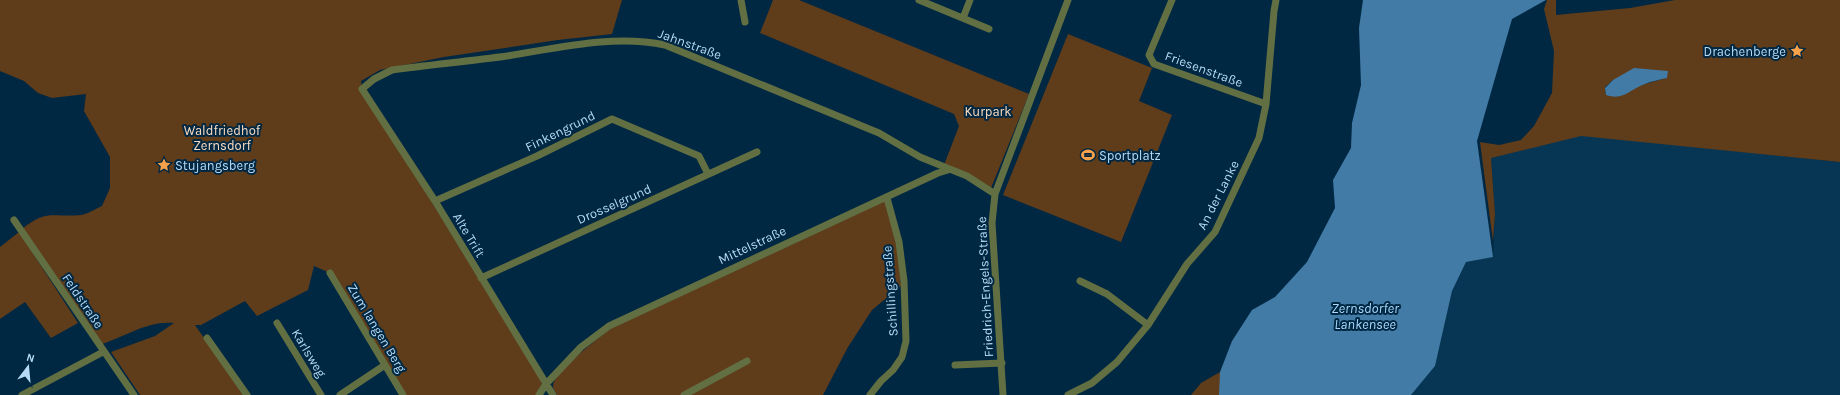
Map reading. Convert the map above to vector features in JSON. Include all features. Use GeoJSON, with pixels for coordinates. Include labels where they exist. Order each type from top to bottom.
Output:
{"type":"FeatureCollection","features":[{"type":"Feature","properties":{"kind":"street"},"geometry":{"type":"LineString","coordinates":[[741,0],[745,22]]}},
{"type":"Feature","properties":{"kind":"street"},"geometry":{"type":"LineString","coordinates":[[919,0],[989,29]]}},
{"type":"Feature","properties":{"kind":"street"},"geometry":{"type":"LineString","coordinates":[[963,18],[970,0]]}},
{"type":"Feature","properties":{"kind":"street","name":"Friedrich-Engels-Straße"},"geometry":{"type":"LineString","coordinates":[[1003,395],[992,223],[995,194],[1068,0]]}},
{"type":"Feature","properties":{"kind":"street","name":"Friesenstraße"},"geometry":{"type":"LineString","coordinates":[[1172,0],[1149,55],[1154,64],[1266,104]]}},
{"type":"Feature","properties":{"kind":"street","name":"An der Lanke"},"geometry":{"type":"LineString","coordinates":[[1068,395],[1101,376],[1117,362],[1148,325],[1187,264],[1215,232],[1259,138],[1266,104],[1276,0]]}},
{"type":"Feature","properties":{"kind":"street","name":"Jahnstraße"},"geometry":{"type":"LineString","coordinates":[[362,89],[374,79],[392,70],[583,45],[633,40],[650,42],[665,45],[879,133],[920,157],[948,170]]}},
{"type":"Feature","properties":{"kind":"street","name":"Alte Trift"},"geometry":{"type":"LineString","coordinates":[[362,89],[435,201],[553,395]]}},
{"type":"Feature","properties":{"kind":"street","name":"Finkengrund"},"geometry":{"type":"LineString","coordinates":[[435,201],[538,156],[612,119],[699,156],[708,174]]}},
{"type":"Feature","properties":{"kind":"street","name":"Drosselgrund"},"geometry":{"type":"LineString","coordinates":[[481,278],[757,152]]}},
{"type":"Feature","properties":{"kind":"street"},"geometry":{"type":"LineString","coordinates":[[948,170],[967,176],[995,194]]}},
{"type":"Feature","properties":{"kind":"street","name":"Mittelstraße"},"geometry":{"type":"LineString","coordinates":[[539,395],[546,384],[581,347],[609,326],[742,263],[887,198],[938,173],[948,170]]}},
{"type":"Feature","properties":{"kind":"street","name":"Schillingstraße"},"geometry":{"type":"LineString","coordinates":[[870,395],[881,381],[893,370],[902,357],[906,341],[904,281],[899,242],[887,198]]}},
{"type":"Feature","properties":{"kind":"street","name":"Feldstraße"},"geometry":{"type":"LineString","coordinates":[[14,220],[103,352],[134,395]]}},
{"type":"Feature","properties":{"kind":"street","name":"Zum langen Berg"},"geometry":{"type":"LineString","coordinates":[[330,273],[403,395]]}},
{"type":"Feature","properties":{"kind":"street"},"geometry":{"type":"LineString","coordinates":[[1080,281],[1107,294],[1148,325]]}},
{"type":"Feature","properties":{"kind":"street","name":"Karlsweg"},"geometry":{"type":"LineString","coordinates":[[277,323],[321,395]]}},
{"type":"Feature","properties":{"kind":"street"},"geometry":{"type":"LineString","coordinates":[[207,338],[247,395]]}},
{"type":"Feature","properties":{"kind":"street"},"geometry":{"type":"LineString","coordinates":[[22,395],[103,352]]}},
{"type":"Feature","properties":{"kind":"street"},"geometry":{"type":"LineString","coordinates":[[684,395],[747,361]]}},
{"type":"Feature","properties":{"kind":"street"},"geometry":{"type":"LineString","coordinates":[[955,365],[1002,363]]}},
{"type":"Feature","properties":{"kind":"street"},"geometry":{"type":"LineString","coordinates":[[340,395],[386,365]]}},
{"type":"Feature","properties":{"kind":"shaded area"},"geometry":{"type":"Polygon","coordinates":[[[1581,135],[1840,162],[1840,395],[1411,395],[1435,366],[1452,291],[1466,262],[1493,256],[1495,214],[1491,158],[1581,135]]]}},
{"type":"Feature","properties":{"kind":"green space","name":"Waldfriedhof Zernsdorf"},"geometry":{"type":"Polygon","coordinates":[[[0,0],[622,0],[612,34],[558,40],[444,57],[380,70],[361,81],[362,89],[541,379],[542,385],[536,395],[404,395],[330,273],[314,266],[308,290],[257,316],[245,301],[201,325],[195,325],[244,395],[140,395],[111,352],[155,336],[174,323],[147,326],[102,344],[22,229],[38,218],[51,215],[81,215],[89,213],[102,206],[110,188],[110,157],[84,111],[86,94],[52,98],[38,93],[24,81],[0,71],[0,0]]]}},
{"type":"Feature","properties":{"kind":"green space","name":"Kurpark"},"geometry":{"type":"Polygon","coordinates":[[[773,0],[799,0],[1029,94],[991,188],[944,165],[959,126],[954,114],[760,33],[773,0]]]}},
{"type":"Feature","properties":{"kind":"green space"},"geometry":{"type":"Polygon","coordinates":[[[1547,0],[1556,0],[1556,15],[1630,8],[1675,0],[1840,0],[1840,162],[1581,136],[1491,158],[1495,214],[1493,241],[1480,142],[1499,145],[1521,140],[1534,126],[1552,93],[1554,51],[1544,9],[1547,0]],[[1666,78],[1613,80],[1605,87],[1606,95],[1666,78]]]}},
{"type":"Feature","properties":{"kind":"green space","name":"Sportplatz"},"geometry":{"type":"Polygon","coordinates":[[[1068,34],[1152,68],[1139,101],[1172,115],[1121,242],[1003,195],[1068,34]]]}},
{"type":"Feature","properties":{"kind":"green space"},"geometry":{"type":"Polygon","coordinates":[[[885,201],[897,242],[901,286],[872,310],[848,347],[823,395],[557,395],[554,390],[553,386],[555,380],[560,372],[610,329],[885,201]]]}},
{"type":"Feature","properties":{"kind":"green space"},"geometry":{"type":"Polygon","coordinates":[[[19,232],[78,323],[51,338],[25,302],[0,319],[0,247],[19,232]]]}},
{"type":"Feature","properties":{"kind":"green space"},"geometry":{"type":"Polygon","coordinates":[[[1220,372],[1220,395],[1191,395],[1201,383],[1220,372]]]}},
{"type":"Feature","properties":{"kind":"water","name":"Zernsdorfer Lankensee"},"geometry":{"type":"Polygon","coordinates":[[[1363,0],[1546,0],[1512,19],[1477,141],[1493,257],[1466,262],[1452,291],[1435,366],[1411,395],[1219,395],[1220,372],[1232,341],[1252,310],[1275,297],[1307,262],[1335,208],[1333,180],[1351,148],[1352,123],[1361,85],[1359,28],[1363,0]]]}},
{"type":"Feature","properties":{"kind":"water"},"geometry":{"type":"Polygon","coordinates":[[[1634,68],[1668,71],[1667,78],[1640,86],[1627,94],[1618,97],[1606,95],[1605,88],[1613,80],[1634,68]]]}},
{"type":"Feature","properties":{"kind":"place","name":"Drachenberge"},"geometry":{"type":"Point","coordinates":[1797,51]}},
{"type":"Feature","properties":{"kind":"place","name":"Sportplatz"},"geometry":{"type":"Point","coordinates":[1088,155]}},
{"type":"Feature","properties":{"kind":"place","name":"Stujangsberg"},"geometry":{"type":"Point","coordinates":[164,165]}}]}
